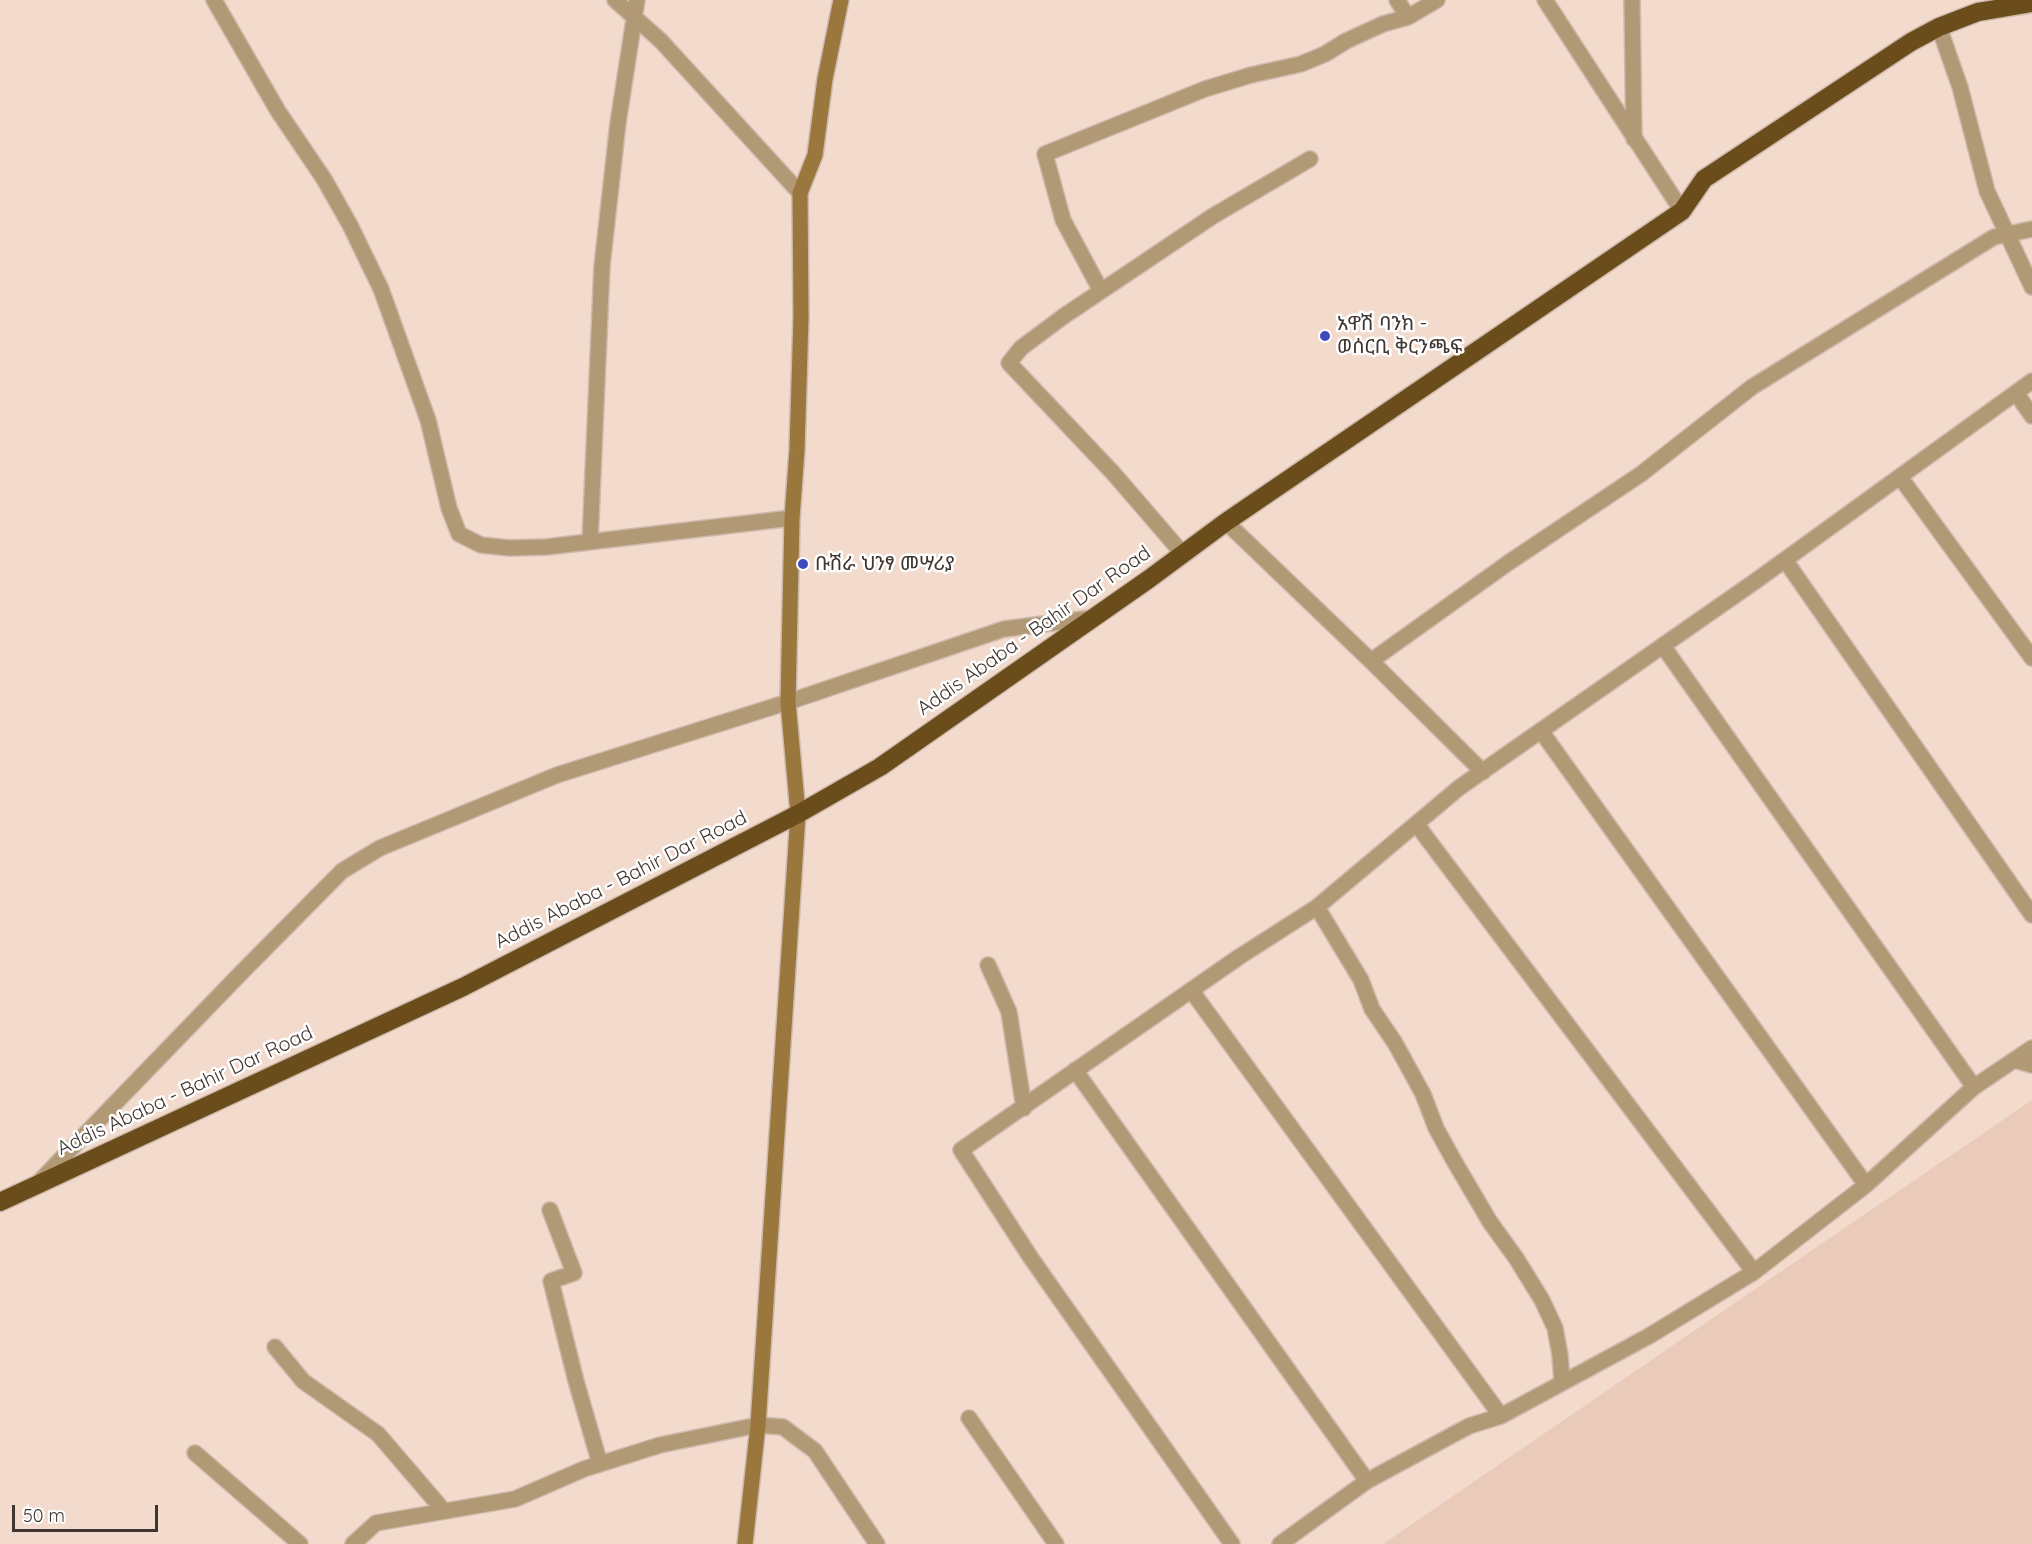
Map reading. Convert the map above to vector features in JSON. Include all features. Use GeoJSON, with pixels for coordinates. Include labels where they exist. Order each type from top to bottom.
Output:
{"type":"FeatureCollection","features":[{"type":"Feature","properties":{"kind":"highway","name":"Addis Ababa - Bahir Dar Road"},"geometry":{"type":"LineString","coordinates":[[0,1202],[463,987],[798,814],[880,767],[1149,579],[1226,522],[1682,211],[1704,179],[1911,42],[1939,27],[1978,12],[2032,3]]}},
{"type":"Feature","properties":{"kind":"street"},"geometry":{"type":"LineString","coordinates":[[213,0],[278,111],[324,179],[350,225],[381,289],[428,420],[448,508],[459,534],[481,545],[510,548],[546,547],[792,518]]}},
{"type":"Feature","properties":{"kind":"street"},"geometry":{"type":"LineString","coordinates":[[615,0],[661,41],[800,193]]}},
{"type":"Feature","properties":{"kind":"street"},"geometry":{"type":"LineString","coordinates":[[590,541],[602,266],[618,123],[637,0]]}},
{"type":"Feature","properties":{"kind":"street"},"geometry":{"type":"LineString","coordinates":[[745,1544],[758,1425],[798,814],[788,702],[792,518],[797,450],[801,317],[800,193],[815,156],[825,79],[841,0]]}},
{"type":"Feature","properties":{"kind":"street"},"geometry":{"type":"LineString","coordinates":[[1397,0],[1408,17]]}},
{"type":"Feature","properties":{"kind":"street"},"geometry":{"type":"LineString","coordinates":[[1101,291],[1063,220],[1045,154],[1206,89],[1251,75],[1301,64],[1383,24],[1408,17],[1437,0]]}},
{"type":"Feature","properties":{"kind":"street"},"geometry":{"type":"LineString","coordinates":[[1545,0],[1682,211]]}},
{"type":"Feature","properties":{"kind":"street"},"geometry":{"type":"LineString","coordinates":[[1632,0],[1634,139]]}},
{"type":"Feature","properties":{"kind":"street"},"geometry":{"type":"LineString","coordinates":[[1939,27],[1960,87],[1987,191],[2032,287]]}},
{"type":"Feature","properties":{"kind":"street"},"geometry":{"type":"LineString","coordinates":[[1182,553],[1114,474],[1009,363],[1021,348],[1064,315],[1213,216],[1310,159]]}},
{"type":"Feature","properties":{"kind":"street"},"geometry":{"type":"LineString","coordinates":[[1371,661],[1508,563],[1641,474],[1752,387],[1994,237],[2032,229]]}},
{"type":"Feature","properties":{"kind":"street"},"geometry":{"type":"LineString","coordinates":[[1232,1544],[1031,1258],[962,1150],[1239,957],[1317,908],[1460,787],[1785,560],[2032,381]]}},
{"type":"Feature","properties":{"kind":"street"},"geometry":{"type":"LineString","coordinates":[[2016,393],[2032,416]]}},
{"type":"Feature","properties":{"kind":"street"},"geometry":{"type":"LineString","coordinates":[[1900,477],[2032,658]]}},
{"type":"Feature","properties":{"kind":"street"},"geometry":{"type":"LineString","coordinates":[[1226,522],[1371,661],[1482,772]]}},
{"type":"Feature","properties":{"kind":"street"},"geometry":{"type":"LineString","coordinates":[[1785,560],[2032,915]]}},
{"type":"Feature","properties":{"kind":"street"},"geometry":{"type":"LineString","coordinates":[[35,1186],[342,871],[380,848],[556,775],[788,702],[1004,629],[1092,618]]}},
{"type":"Feature","properties":{"kind":"street"},"geometry":{"type":"LineString","coordinates":[[1663,646],[1974,1088]]}},
{"type":"Feature","properties":{"kind":"street"},"geometry":{"type":"LineString","coordinates":[[1540,731],[1866,1185]]}},
{"type":"Feature","properties":{"kind":"street"},"geometry":{"type":"LineString","coordinates":[[1417,825],[1754,1272]]}},
{"type":"Feature","properties":{"kind":"street"},"geometry":{"type":"LineString","coordinates":[[1317,908],[1361,980],[1372,1009],[1395,1043],[1423,1094],[1436,1128],[1464,1177],[1490,1222],[1542,1300],[1555,1328],[1562,1382]]}},
{"type":"Feature","properties":{"kind":"street"},"geometry":{"type":"LineString","coordinates":[[988,965],[1009,1012],[1024,1108]]}},
{"type":"Feature","properties":{"kind":"street"},"geometry":{"type":"LineString","coordinates":[[1191,990],[1501,1416]]}},
{"type":"Feature","properties":{"kind":"street"},"geometry":{"type":"LineString","coordinates":[[1280,1544],[1367,1481],[1469,1426],[1501,1416],[1649,1336],[1754,1272],[1866,1185],[1974,1088],[2032,1048]]}},
{"type":"Feature","properties":{"kind":"street"},"geometry":{"type":"LineString","coordinates":[[2014,1060],[2032,1065]]}},
{"type":"Feature","properties":{"kind":"street"},"geometry":{"type":"LineString","coordinates":[[1075,1070],[1367,1481]]}},
{"type":"Feature","properties":{"kind":"street"},"geometry":{"type":"LineString","coordinates":[[550,1210],[574,1273],[551,1281],[600,1464]]}},
{"type":"Feature","properties":{"kind":"street"},"geometry":{"type":"LineString","coordinates":[[275,1347],[303,1381],[378,1434],[444,1511]]}},
{"type":"Feature","properties":{"kind":"street"},"geometry":{"type":"LineString","coordinates":[[969,1418],[1056,1544]]}},
{"type":"Feature","properties":{"kind":"street"},"geometry":{"type":"LineString","coordinates":[[353,1544],[376,1523],[515,1499],[584,1469],[660,1445],[758,1425],[783,1426],[815,1451],[877,1544]]}},
{"type":"Feature","properties":{"kind":"street"},"geometry":{"type":"LineString","coordinates":[[195,1453],[300,1544]]}},
{"type":"Feature","properties":{"kind":"shaded area"},"geometry":{"type":"Polygon","coordinates":[[[2032,1100],[2032,1544],[1383,1544],[1688,1335],[2032,1100]]]}},
{"type":"Feature","properties":{"kind":"place","name":"አዋሽ ባንክ - ወሰርቢ ቅርንጫፍ"},"geometry":{"type":"Point","coordinates":[1325,336]}},
{"type":"Feature","properties":{"kind":"place","name":"ቡሽራ ህንፃ መሣሪያ"},"geometry":{"type":"Point","coordinates":[803,564]}}]}
